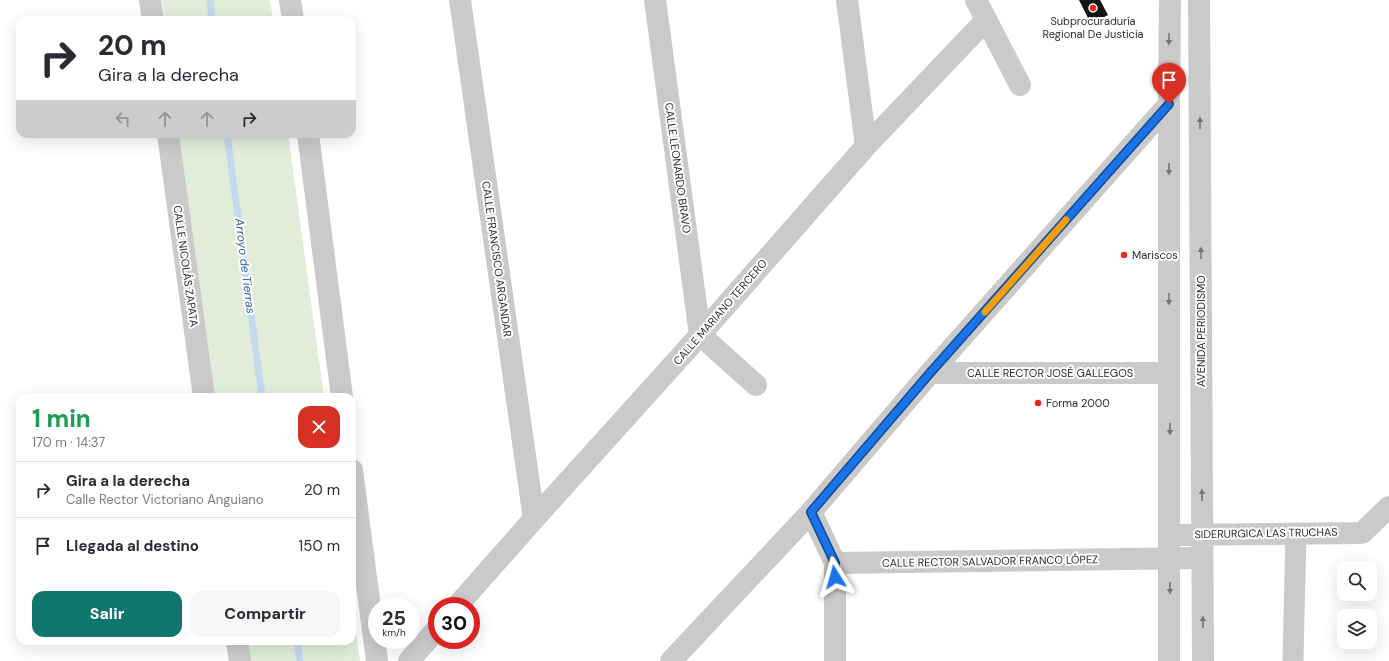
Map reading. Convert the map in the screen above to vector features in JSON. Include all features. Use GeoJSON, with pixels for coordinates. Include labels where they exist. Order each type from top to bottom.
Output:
{"type":"FeatureCollection","features":[{"type":"Feature","properties":{"kind":"street"},"geometry":{"type":"LineString","coordinates":[[150,0],[152,16]]}},
{"type":"Feature","properties":{"kind":"street"},"geometry":{"type":"LineString","coordinates":[[290,0],[292,16]]}},
{"type":"Feature","properties":{"kind":"street","name":"CALLE FRANCISCO ARGANDAR"},"geometry":{"type":"LineString","coordinates":[[460,0],[534,519]]}},
{"type":"Feature","properties":{"kind":"street","name":"CALLE LEONARDO BRAVO"},"geometry":{"type":"LineString","coordinates":[[655,0],[700,335]]}},
{"type":"Feature","properties":{"kind":"street"},"geometry":{"type":"LineString","coordinates":[[847,0],[866,146]]}},
{"type":"Feature","properties":{"kind":"street"},"geometry":{"type":"LineString","coordinates":[[976,0],[1020,85]]}},
{"type":"Feature","properties":{"kind":"street"},"geometry":{"type":"LineString","coordinates":[[1169,661],[1170,0]]}},
{"type":"Feature","properties":{"kind":"street","name":"AVENIDA PERIODISMO"},"geometry":{"type":"LineString","coordinates":[[1200,0],[1203,661]]}},
{"type":"Feature","properties":{"kind":"street","name":"CALLE MARIANO TERCERO"},"geometry":{"type":"LineString","coordinates":[[465,597],[700,335],[866,146],[986,20]]}},
{"type":"Feature","properties":{"kind":"street"},"geometry":{"type":"LineString","coordinates":[[671,661],[811,512],[930,373],[1169,104]]}},
{"type":"Feature","properties":{"kind":"street","name":"CALLE NICOLÁS ZAPATA"},"geometry":{"type":"LineString","coordinates":[[169,138],[203,393]]}},
{"type":"Feature","properties":{"kind":"street"},"geometry":{"type":"LineString","coordinates":[[309,138],[341,393]]}},
{"type":"Feature","properties":{"kind":"street"},"geometry":{"type":"LineString","coordinates":[[700,335],[756,385]]}},
{"type":"Feature","properties":{"kind":"street","name":"CALLE RECTOR JOSÉ GALLEGOS"},"geometry":{"type":"LineString","coordinates":[[930,373],[1169,373]]}},
{"type":"Feature","properties":{"kind":"street"},"geometry":{"type":"LineString","coordinates":[[356,501],[377,661]]}},
{"type":"Feature","properties":{"kind":"street","name":"SIDERURGICA LAS TRUCHAS"},"geometry":{"type":"LineString","coordinates":[[1170,534],[1362,532],[1389,506]]}},
{"type":"Feature","properties":{"kind":"street"},"geometry":{"type":"LineString","coordinates":[[811,512],[835,563],[835,661]]}},
{"type":"Feature","properties":{"kind":"street"},"geometry":{"type":"LineString","coordinates":[[1293,661],[1296,533]]}},
{"type":"Feature","properties":{"kind":"street","name":"CALLE RECTOR SALVADOR FRANCO LÓPEZ"},"geometry":{"type":"LineString","coordinates":[[835,563],[1202,558]]}},
{"type":"Feature","properties":{"kind":"street"},"geometry":{"type":"LineString","coordinates":[[409,661],[428,639]]}},
{"type":"Feature","properties":{"kind":"street"},"geometry":{"type":"LineString","coordinates":[[238,645],[240,661]]}},
{"type":"Feature","properties":{"kind":"green space"},"geometry":{"type":"Polygon","coordinates":[[[162,0],[270,0],[272,16],[164,16],[162,0]]]}},
{"type":"Feature","properties":{"kind":"green space"},"geometry":{"type":"Polygon","coordinates":[[[180,138],[289,138],[323,393],[214,393],[180,138]]]}},
{"type":"Feature","properties":{"kind":"green space"},"geometry":{"type":"Polygon","coordinates":[[[356,632],[360,661],[251,661],[249,645],[356,645],[356,632]]]}},
{"type":"Feature","properties":{"kind":"building","name":"Subprocuraduría Regional De Justicia"},"geometry":{"type":"Polygon","coordinates":[[[1079,0],[1100,0],[1108,15],[1091,24],[1079,0]]]}},
{"type":"Feature","properties":{"kind":"waterway","name":"Arroyo de Tierras"},"geometry":{"type":"LineString","coordinates":[[210,0],[212,16]]}},
{"type":"Feature","properties":{"kind":"waterway","name":"Arroyo de Tierras"},"geometry":{"type":"LineString","coordinates":[[228,138],[261,393]]}},
{"type":"Feature","properties":{"kind":"waterway","name":"Arroyo de Tierras"},"geometry":{"type":"LineString","coordinates":[[298,645],[300,661]]}},
{"type":"Feature","properties":{"kind":"slow traffic"},"geometry":{"type":"LineString","coordinates":[[985,312],[1066,220]]}},
{"type":"Feature","properties":{"kind":"place","name":"Subprocuraduría Regional De Justicia"},"geometry":{"type":"Point","coordinates":[1093,8]}},
{"type":"Feature","properties":{"kind":"place","name":"Mariscos"},"geometry":{"type":"Point","coordinates":[1124,255]}},
{"type":"Feature","properties":{"kind":"place","name":"Forma 2000"},"geometry":{"type":"Point","coordinates":[1038,403]}},
{"type":"Feature","properties":{"kind":"route"},"geometry":{"type":"LineString","coordinates":[[835,577],[835,563],[811,512],[930,373],[1169,104]]}}]}
